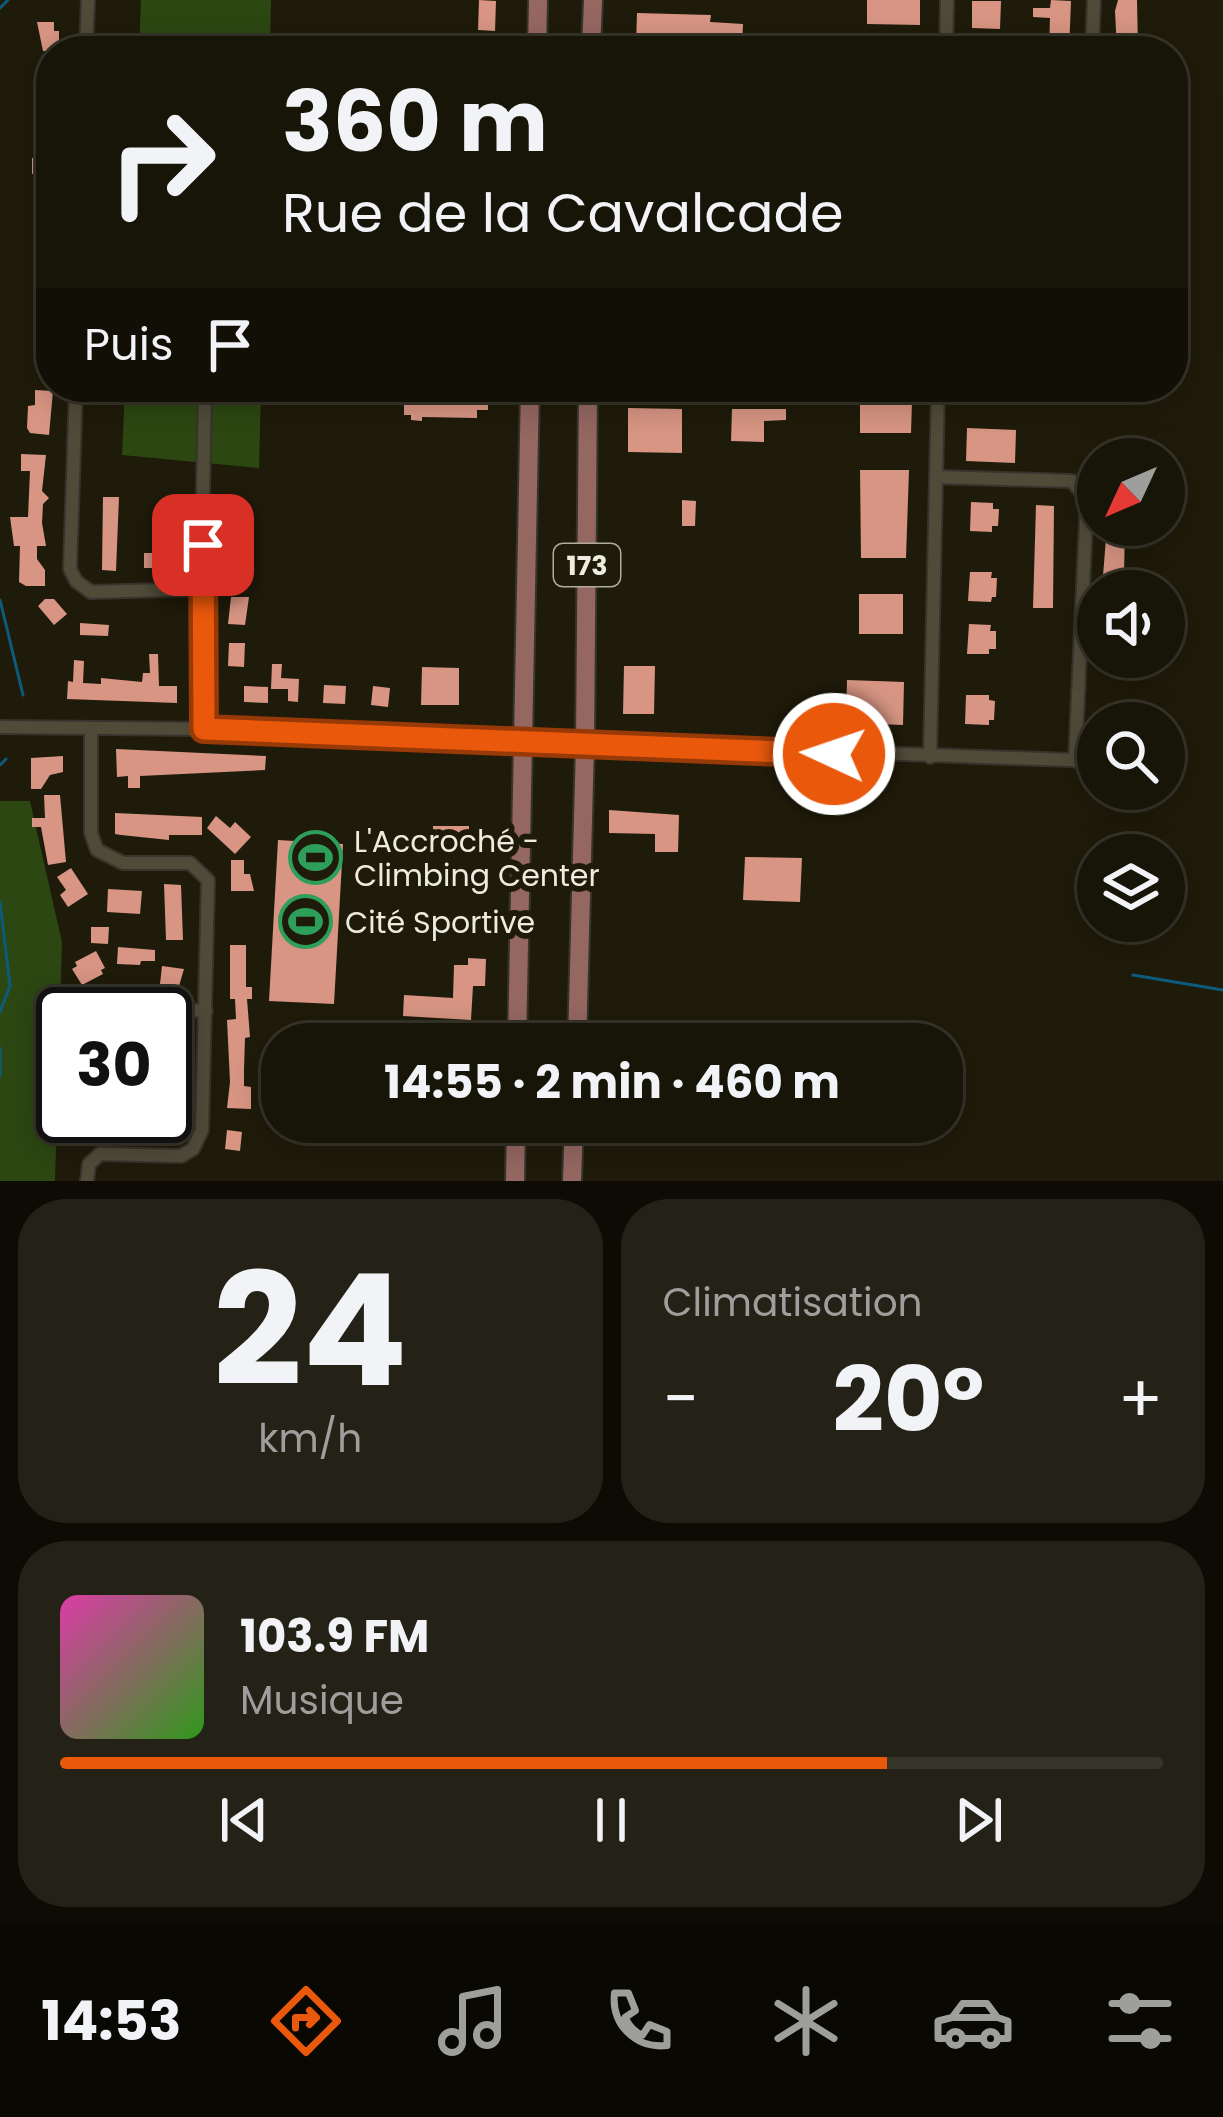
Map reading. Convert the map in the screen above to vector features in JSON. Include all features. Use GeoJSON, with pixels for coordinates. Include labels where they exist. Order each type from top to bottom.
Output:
{"type":"FeatureCollection","features":[{"type":"Feature","properties":{"kind":"main road"},"geometry":{"type":"LineString","coordinates":[[537,36],[538,0]]}},
{"type":"Feature","properties":{"kind":"main road"},"geometry":{"type":"LineString","coordinates":[[591,36],[592,0]]}},
{"type":"Feature","properties":{"kind":"main road","name":"173"},"geometry":{"type":"LineString","coordinates":[[517,1023],[530,402]]}},
{"type":"Feature","properties":{"kind":"main road","name":"173"},"geometry":{"type":"LineString","coordinates":[[578,1023],[588,402]]}},
{"type":"Feature","properties":{"kind":"main road"},"geometry":{"type":"LineString","coordinates":[[515,1181],[516,1143]]}},
{"type":"Feature","properties":{"kind":"main road"},"geometry":{"type":"LineString","coordinates":[[572,1181],[573,1143]]}},
{"type":"Feature","properties":{"kind":"street"},"geometry":{"type":"LineString","coordinates":[[87,36],[88,0]]}},
{"type":"Feature","properties":{"kind":"street"},"geometry":{"type":"LineString","coordinates":[[946,36],[947,0]]}},
{"type":"Feature","properties":{"kind":"street"},"geometry":{"type":"LineString","coordinates":[[1093,36],[1094,0]]}},
{"type":"Feature","properties":{"kind":"street"},"geometry":{"type":"LineString","coordinates":[[76,402],[70,569],[76,581],[91,592],[201,589]]}},
{"type":"Feature","properties":{"kind":"street"},"geometry":{"type":"LineString","coordinates":[[204,729],[201,589],[206,402]]}},
{"type":"Feature","properties":{"kind":"street"},"geometry":{"type":"LineString","coordinates":[[930,757],[938,402]]}},
{"type":"Feature","properties":{"kind":"street"},"geometry":{"type":"LineString","coordinates":[[0,727],[204,729],[1075,761],[1087,500],[1072,481],[936,477]]}},
{"type":"Feature","properties":{"kind":"street"},"geometry":{"type":"LineString","coordinates":[[87,1181],[89,1164],[100,1154],[181,1156],[193,1149],[202,1130],[208,880],[190,862],[123,863],[97,850],[91,832],[91,729]]}},
{"type":"Feature","properties":{"kind":"street"},"geometry":{"type":"LineString","coordinates":[[192,1010],[206,1011]]}},
{"type":"Feature","properties":{"kind":"green space"},"geometry":{"type":"Polygon","coordinates":[[[141,0],[271,0],[270,36],[140,36],[141,0]]]}},
{"type":"Feature","properties":{"kind":"green space"},"geometry":{"type":"Polygon","coordinates":[[[124,402],[261,402],[259,468],[122,455],[124,402]]]}},
{"type":"Feature","properties":{"kind":"green space"},"geometry":{"type":"Polygon","coordinates":[[[0,801],[30,801],[62,942],[61,987],[36,987],[36,1143],[56,1143],[55,1181],[0,1181],[0,801]]]}},
{"type":"Feature","properties":{"kind":"building"},"geometry":{"type":"Polygon","coordinates":[[[479,0],[496,1],[495,31],[478,30],[479,0]]]}},
{"type":"Feature","properties":{"kind":"building"},"geometry":{"type":"Polygon","coordinates":[[[867,0],[920,0],[920,25],[867,24],[867,0]]]}},
{"type":"Feature","properties":{"kind":"building"},"geometry":{"type":"Polygon","coordinates":[[[1051,0],[1071,1],[1070,36],[1049,36],[1050,18],[1033,17],[1033,8],[1050,8],[1051,0]]]}},
{"type":"Feature","properties":{"kind":"building"},"geometry":{"type":"Polygon","coordinates":[[[1118,0],[1137,0],[1138,36],[1116,36],[1118,0]]]}},
{"type":"Feature","properties":{"kind":"building"},"geometry":{"type":"Polygon","coordinates":[[[972,1],[1001,1],[1000,29],[972,28],[972,1]]]}},
{"type":"Feature","properties":{"kind":"building"},"geometry":{"type":"Polygon","coordinates":[[[637,13],[711,15],[710,22],[743,24],[742,36],[636,36],[637,13]]]}},
{"type":"Feature","properties":{"kind":"building"},"geometry":{"type":"Polygon","coordinates":[[[37,22],[54,22],[59,36],[40,36],[37,22]]]}},
{"type":"Feature","properties":{"kind":"building"},"geometry":{"type":"Polygon","coordinates":[[[35,390],[36,402],[52,402],[49,435],[30,433],[27,428],[28,406],[35,405],[35,390]]]}},
{"type":"Feature","properties":{"kind":"building"},"geometry":{"type":"Polygon","coordinates":[[[404,402],[488,402],[488,410],[477,410],[477,418],[422,417],[422,421],[404,415],[404,402]]]}},
{"type":"Feature","properties":{"kind":"building"},"geometry":{"type":"Polygon","coordinates":[[[860,402],[912,402],[911,433],[860,433],[860,402]]]}},
{"type":"Feature","properties":{"kind":"building"},"geometry":{"type":"Polygon","coordinates":[[[628,408],[682,409],[682,453],[628,452],[628,408]]]}},
{"type":"Feature","properties":{"kind":"building"},"geometry":{"type":"Polygon","coordinates":[[[732,409],[786,409],[786,420],[764,421],[764,442],[731,441],[732,409]]]}},
{"type":"Feature","properties":{"kind":"building"},"geometry":{"type":"Polygon","coordinates":[[[967,428],[1016,430],[1015,463],[966,461],[967,428]]]}},
{"type":"Feature","properties":{"kind":"building"},"geometry":{"type":"Polygon","coordinates":[[[21,454],[46,455],[42,491],[49,498],[43,504],[42,523],[46,546],[37,546],[45,586],[19,582],[20,546],[14,546],[10,517],[28,517],[30,471],[21,471],[21,454]]]}},
{"type":"Feature","properties":{"kind":"building"},"geometry":{"type":"Polygon","coordinates":[[[860,470],[909,470],[906,558],[861,558],[860,470]]]}},
{"type":"Feature","properties":{"kind":"building"},"geometry":{"type":"Polygon","coordinates":[[[103,497],[119,497],[116,571],[102,570],[103,497]]]}},
{"type":"Feature","properties":{"kind":"building"},"geometry":{"type":"Polygon","coordinates":[[[682,500],[696,501],[695,526],[682,526],[682,500]]]}},
{"type":"Feature","properties":{"kind":"building"},"geometry":{"type":"Polygon","coordinates":[[[971,502],[993,503],[993,509],[999,509],[998,526],[992,526],[992,532],[970,531],[971,502]]]}},
{"type":"Feature","properties":{"kind":"building"},"geometry":{"type":"Polygon","coordinates":[[[1036,505],[1054,506],[1053,608],[1033,608],[1036,505]]]}},
{"type":"Feature","properties":{"kind":"building"},"geometry":{"type":"Polygon","coordinates":[[[245,542],[247,567],[232,569],[230,544],[245,542]]]}},
{"type":"Feature","properties":{"kind":"building"},"geometry":{"type":"Polygon","coordinates":[[[1105,546],[1125,546],[1124,570],[1103,570],[1105,546]]]}},
{"type":"Feature","properties":{"kind":"building"},"geometry":{"type":"Polygon","coordinates":[[[144,553],[181,553],[181,568],[144,568],[144,553]]]}},
{"type":"Feature","properties":{"kind":"building"},"geometry":{"type":"Polygon","coordinates":[[[970,572],[992,572],[991,578],[997,578],[996,597],[991,602],[968,601],[970,572]]]}},
{"type":"Feature","properties":{"kind":"building"},"geometry":{"type":"Polygon","coordinates":[[[859,594],[903,594],[903,634],[859,634],[859,594]]]}},
{"type":"Feature","properties":{"kind":"building"},"geometry":{"type":"Polygon","coordinates":[[[231,597],[249,597],[245,625],[228,624],[231,597]]]}},
{"type":"Feature","properties":{"kind":"building"},"geometry":{"type":"Polygon","coordinates":[[[45,599],[54,599],[67,614],[54,625],[38,606],[45,599]]]}},
{"type":"Feature","properties":{"kind":"building"},"geometry":{"type":"Polygon","coordinates":[[[80,623],[109,625],[108,636],[80,635],[80,623]]]}},
{"type":"Feature","properties":{"kind":"building"},"geometry":{"type":"Polygon","coordinates":[[[969,624],[991,625],[990,631],[996,631],[996,649],[989,649],[989,654],[967,654],[969,624]]]}},
{"type":"Feature","properties":{"kind":"building"},"geometry":{"type":"Polygon","coordinates":[[[229,643],[245,643],[244,667],[228,666],[229,643]]]}},
{"type":"Feature","properties":{"kind":"building"},"geometry":{"type":"Polygon","coordinates":[[[149,654],[158,654],[159,686],[177,686],[177,703],[67,699],[74,660],[84,661],[83,683],[101,684],[101,678],[142,682],[143,673],[150,673],[149,654]]]}},
{"type":"Feature","properties":{"kind":"building"},"geometry":{"type":"Polygon","coordinates":[[[272,664],[282,664],[281,678],[299,679],[298,702],[288,701],[288,689],[271,689],[272,664]]]}},
{"type":"Feature","properties":{"kind":"building"},"geometry":{"type":"Polygon","coordinates":[[[624,666],[655,666],[654,714],[623,714],[624,666]]]}},
{"type":"Feature","properties":{"kind":"building"},"geometry":{"type":"Polygon","coordinates":[[[422,667],[459,668],[459,705],[421,705],[422,667]]]}},
{"type":"Feature","properties":{"kind":"building"},"geometry":{"type":"Polygon","coordinates":[[[847,680],[904,682],[903,725],[846,723],[847,680]]]}},
{"type":"Feature","properties":{"kind":"building"},"geometry":{"type":"Polygon","coordinates":[[[324,685],[346,686],[345,704],[323,703],[324,685]]]}},
{"type":"Feature","properties":{"kind":"building"},"geometry":{"type":"Polygon","coordinates":[[[244,686],[268,687],[268,703],[244,702],[244,686]]]}},
{"type":"Feature","properties":{"kind":"building"},"geometry":{"type":"Polygon","coordinates":[[[373,686],[390,688],[388,707],[371,705],[373,686]]]}},
{"type":"Feature","properties":{"kind":"building"},"geometry":{"type":"Polygon","coordinates":[[[966,695],[989,695],[995,701],[994,720],[989,725],[965,724],[966,695]]]}},
{"type":"Feature","properties":{"kind":"building"},"geometry":{"type":"Polygon","coordinates":[[[116,749],[266,756],[265,770],[140,776],[140,788],[128,788],[128,776],[117,777],[116,749]]]}},
{"type":"Feature","properties":{"kind":"building"},"geometry":{"type":"Polygon","coordinates":[[[63,756],[63,772],[50,775],[41,789],[31,789],[31,758],[63,756]]]}},
{"type":"Feature","properties":{"kind":"building"},"geometry":{"type":"Polygon","coordinates":[[[44,795],[60,795],[66,862],[48,865],[41,827],[32,827],[32,818],[45,818],[44,795]]]}},
{"type":"Feature","properties":{"kind":"building"},"geometry":{"type":"Polygon","coordinates":[[[609,810],[679,815],[678,852],[655,852],[655,834],[609,833],[609,810]]]}},
{"type":"Feature","properties":{"kind":"building"},"geometry":{"type":"Polygon","coordinates":[[[115,813],[202,817],[202,835],[169,835],[169,840],[115,834],[115,813]]]}},
{"type":"Feature","properties":{"kind":"building"},"geometry":{"type":"Polygon","coordinates":[[[216,816],[230,828],[235,822],[251,837],[235,854],[207,828],[216,816]]]}},
{"type":"Feature","properties":{"kind":"building"},"geometry":{"type":"Polygon","coordinates":[[[433,826],[469,826],[469,850],[433,850],[433,826]]]}},
{"type":"Feature","properties":{"kind":"building","name":"Cité Sportive"},"geometry":{"type":"Polygon","coordinates":[[[278,840],[343,844],[334,1004],[269,1001],[278,840]]]}},
{"type":"Feature","properties":{"kind":"building"},"geometry":{"type":"Polygon","coordinates":[[[745,857],[802,858],[800,902],[743,900],[745,857]]]}},
{"type":"Feature","properties":{"kind":"building"},"geometry":{"type":"Polygon","coordinates":[[[231,860],[244,860],[244,874],[250,874],[254,891],[231,891],[231,860]]]}},
{"type":"Feature","properties":{"kind":"building"},"geometry":{"type":"Polygon","coordinates":[[[71,868],[88,894],[68,907],[60,895],[66,890],[57,877],[71,868]]]}},
{"type":"Feature","properties":{"kind":"building"},"geometry":{"type":"Polygon","coordinates":[[[164,884],[181,885],[183,940],[166,940],[164,884]]]}},
{"type":"Feature","properties":{"kind":"building"},"geometry":{"type":"Polygon","coordinates":[[[108,889],[142,891],[140,914],[107,912],[108,889]]]}},
{"type":"Feature","properties":{"kind":"building"},"geometry":{"type":"Polygon","coordinates":[[[91,927],[109,927],[108,944],[91,943],[91,927]]]}},
{"type":"Feature","properties":{"kind":"building"},"geometry":{"type":"Polygon","coordinates":[[[230,945],[246,945],[246,987],[252,987],[252,999],[247,999],[250,1037],[245,1038],[244,1069],[244,1086],[251,1087],[251,1109],[227,1108],[227,1020],[236,1019],[235,999],[230,999],[230,945]]]}},
{"type":"Feature","properties":{"kind":"building"},"geometry":{"type":"Polygon","coordinates":[[[118,947],[155,950],[155,961],[117,964],[118,947]]]}},
{"type":"Feature","properties":{"kind":"building"},"geometry":{"type":"Polygon","coordinates":[[[96,951],[105,968],[103,974],[82,985],[72,969],[75,962],[96,951]]]}},
{"type":"Feature","properties":{"kind":"building"},"geometry":{"type":"Polygon","coordinates":[[[468,958],[486,959],[485,986],[473,986],[471,1020],[403,1016],[404,995],[453,998],[454,965],[468,965],[468,958]]]}},
{"type":"Feature","properties":{"kind":"building"},"geometry":{"type":"Polygon","coordinates":[[[162,966],[184,969],[179,986],[160,984],[162,966]]]}},
{"type":"Feature","properties":{"kind":"building"},"geometry":{"type":"Polygon","coordinates":[[[227,1130],[242,1132],[240,1151],[225,1149],[227,1130]]]}},
{"type":"Feature","properties":{"kind":"waterway"},"geometry":{"type":"LineString","coordinates":[[0,8],[8,0]]}},
{"type":"Feature","properties":{"kind":"waterway"},"geometry":{"type":"LineString","coordinates":[[0,600],[23,695]]}},
{"type":"Feature","properties":{"kind":"waterway"},"geometry":{"type":"LineString","coordinates":[[0,765],[6,759]]}},
{"type":"Feature","properties":{"kind":"waterway"},"geometry":{"type":"LineString","coordinates":[[0,902],[10,986],[0,1012]]}},
{"type":"Feature","properties":{"kind":"waterway"},"geometry":{"type":"LineString","coordinates":[[1133,975],[1223,990]]}},
{"type":"Feature","properties":{"kind":"waterway"},"geometry":{"type":"LineString","coordinates":[[0,1048],[0,1076]]}},
{"type":"Feature","properties":{"kind":"place","name":"L'Accroché - Climbing Center"},"geometry":{"type":"Point","coordinates":[315,858]}},
{"type":"Feature","properties":{"kind":"place","name":"Cité Sportive"},"geometry":{"type":"Point","coordinates":[306,922]}},
{"type":"Feature","properties":{"kind":"route"},"geometry":{"type":"LineString","coordinates":[[203,545],[204,729],[834,754]]}}]}
